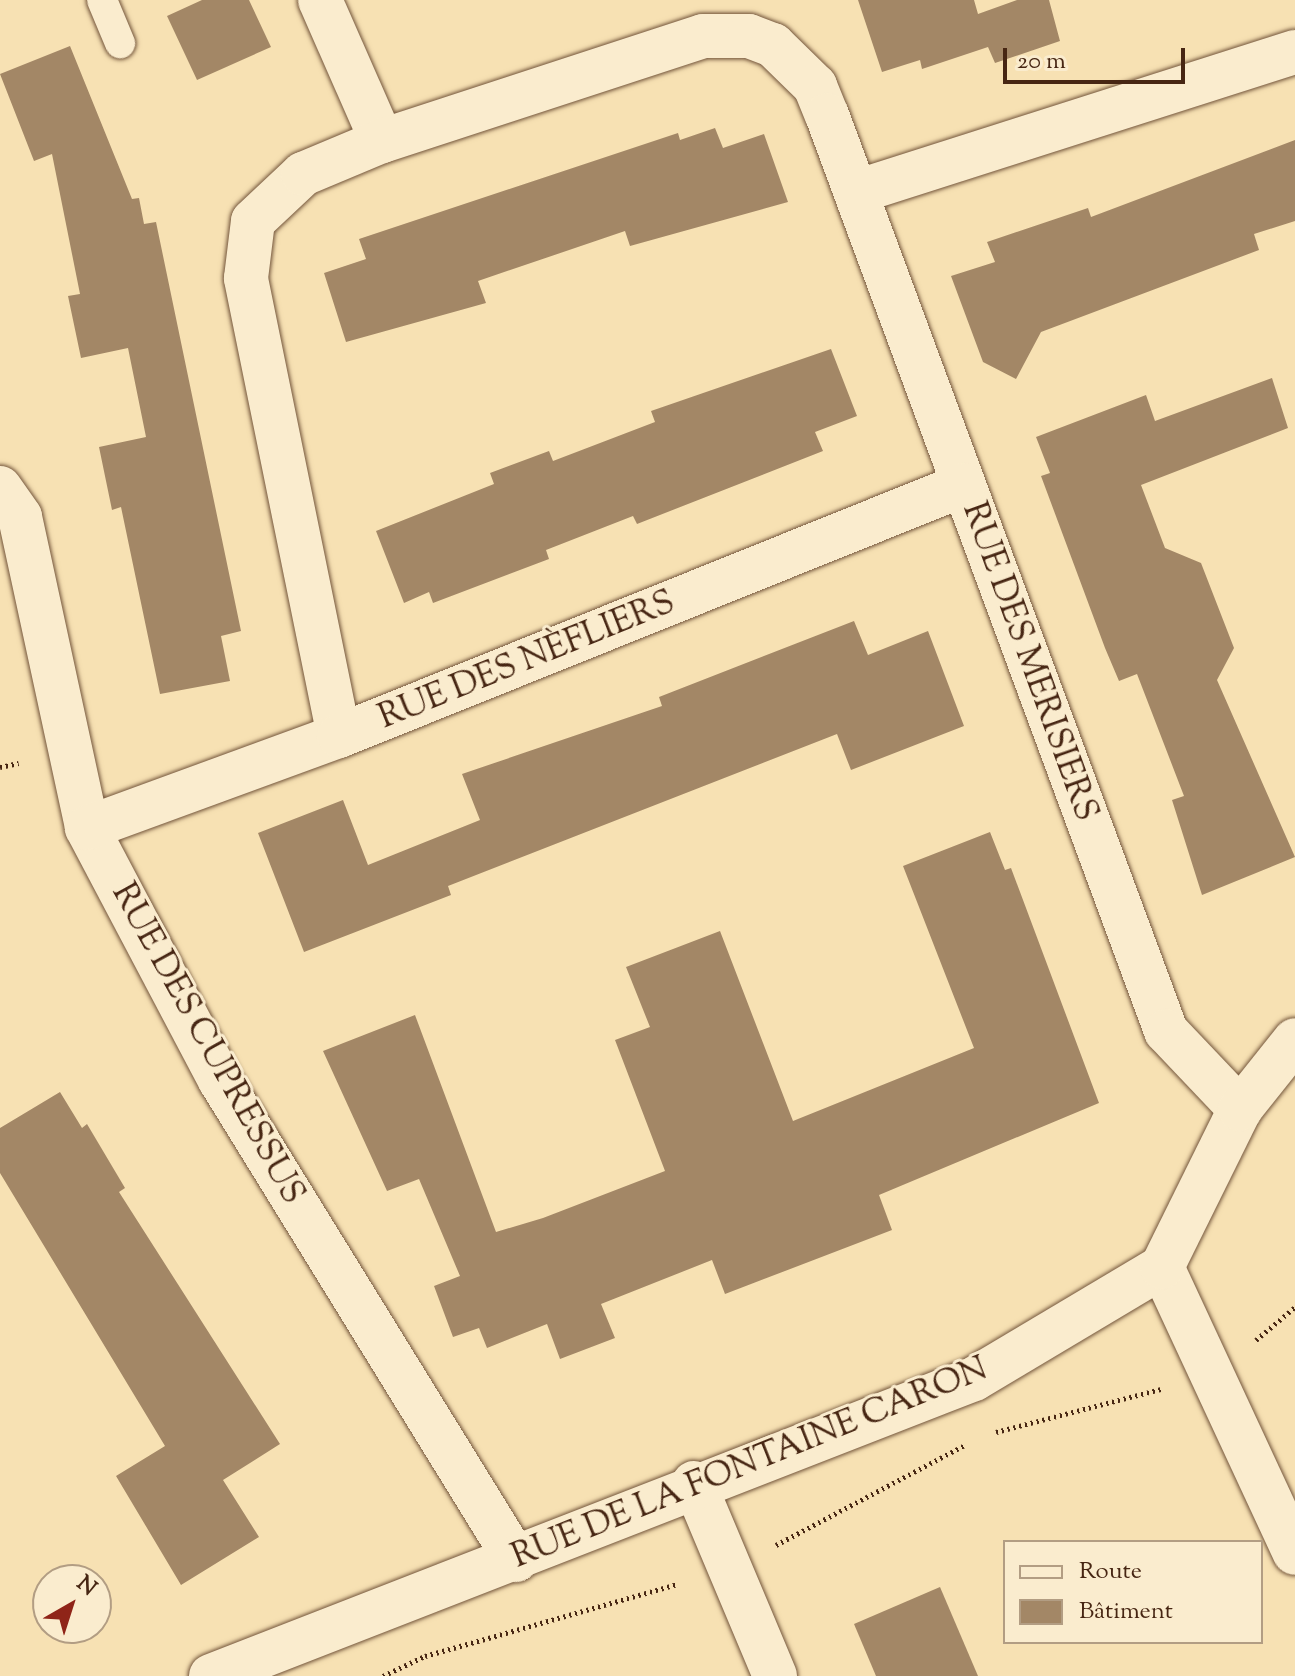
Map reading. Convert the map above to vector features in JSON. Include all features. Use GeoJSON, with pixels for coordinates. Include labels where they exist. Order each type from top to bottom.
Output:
{"type":"FeatureCollection","features":[{"type":"Feature","properties":{"kind":"street"},"geometry":{"type":"LineString","coordinates":[[320,0],[382,141]]}},
{"type":"Feature","properties":{"kind":"street","name":"RUE DES MERISIERS"},"geometry":{"type":"LineString","coordinates":[[339,736],[246,278],[253,221],[303,174],[382,141],[703,36],[738,35],[773,45],[815,86],[1166,1031],[1240,1109]]}},
{"type":"Feature","properties":{"kind":"street"},"geometry":{"type":"LineString","coordinates":[[856,192],[1295,52]]}},
{"type":"Feature","properties":{"kind":"street","name":"RUE DES NÈFLIERS"},"geometry":{"type":"LineString","coordinates":[[87,828],[339,736],[963,485]]}},
{"type":"Feature","properties":{"kind":"street","name":"RUE DES CUPRESSUS"},"geometry":{"type":"LineString","coordinates":[[0,488],[20,517],[87,828],[220,1080],[516,1560]]}},
{"type":"Feature","properties":{"kind":"street"},"geometry":{"type":"LineString","coordinates":[[1295,1040],[1240,1109],[1162,1267],[1218,1374],[1295,1553]]}},
{"type":"Feature","properties":{"kind":"street","name":"RUE DE LA FONTAINE CARON"},"geometry":{"type":"LineString","coordinates":[[211,1676],[516,1560],[694,1483],[974,1379],[1162,1267]]}},
{"type":"Feature","properties":{"kind":"street"},"geometry":{"type":"LineString","coordinates":[[694,1483],[775,1676]]}},
{"type":"Feature","properties":{"kind":"lane"},"geometry":{"type":"LineString","coordinates":[[102,0],[120,43]]}},
{"type":"Feature","properties":{"kind":"path","name":"RUE DE LA FONTAINE CARON"},"geometry":{"type":"LineString","coordinates":[[383,1676],[425,1656],[730,1569],[982,1436],[1218,1374]]}},
{"type":"Feature","properties":{"kind":"building"},"geometry":{"type":"Polygon","coordinates":[[[202,0],[249,0],[271,47],[197,80],[167,16],[202,0]]]}},
{"type":"Feature","properties":{"kind":"building"},"geometry":{"type":"Polygon","coordinates":[[[858,0],[974,0],[978,14],[1017,0],[1049,0],[1060,41],[995,63],[988,47],[922,69],[920,60],[882,72],[858,0]]]}},
{"type":"Feature","properties":{"kind":"building"},"geometry":{"type":"Polygon","coordinates":[[[70,46],[132,199],[139,198],[144,224],[156,222],[241,631],[221,636],[230,681],[160,694],[121,507],[112,510],[99,447],[146,437],[128,348],[81,358],[68,296],[80,294],[52,154],[34,161],[0,74],[70,46]]]}},
{"type":"Feature","properties":{"kind":"building"},"geometry":{"type":"Polygon","coordinates":[[[715,128],[723,148],[764,134],[788,202],[630,246],[625,231],[478,281],[486,303],[346,342],[324,273],[366,259],[359,239],[678,133],[680,140],[715,128]]]}},
{"type":"Feature","properties":{"kind":"building"},"geometry":{"type":"Polygon","coordinates":[[[1295,140],[1295,221],[1254,234],[1259,250],[1041,332],[1016,379],[983,362],[951,276],[995,262],[987,242],[1088,208],[1091,217],[1295,140]]]}},
{"type":"Feature","properties":{"kind":"building"},"geometry":{"type":"Polygon","coordinates":[[[831,349],[857,416],[815,432],[823,451],[637,524],[633,516],[546,550],[549,559],[433,603],[429,592],[404,603],[376,531],[494,484],[490,473],[549,451],[553,461],[655,422],[651,411],[831,349]]]}},
{"type":"Feature","properties":{"kind":"building"},"geometry":{"type":"Polygon","coordinates":[[[1272,378],[1288,428],[1141,485],[1165,548],[1201,563],[1234,648],[1217,680],[1295,857],[1202,895],[1172,800],[1184,796],[1137,674],[1119,681],[1105,648],[1041,476],[1050,473],[1036,437],[1146,395],[1155,421],[1272,378]]]}},
{"type":"Feature","properties":{"kind":"building"},"geometry":{"type":"Polygon","coordinates":[[[854,621],[868,655],[928,631],[964,726],[851,770],[837,734],[448,886],[451,895],[304,952],[258,833],[343,800],[368,865],[480,820],[462,774],[662,706],[659,697],[854,621]]]}},
{"type":"Feature","properties":{"kind":"building"},"geometry":{"type":"Polygon","coordinates":[[[990,832],[1005,870],[1011,868],[1099,1103],[879,1195],[892,1230],[725,1294],[712,1260],[601,1304],[615,1338],[560,1359],[547,1324],[487,1348],[479,1328],[453,1337],[434,1286],[460,1276],[419,1179],[387,1191],[323,1051],[415,1015],[496,1232],[543,1218],[665,1171],[615,1040],[650,1027],[626,967],[720,931],[793,1121],[974,1048],[903,866],[990,832]]]}},
{"type":"Feature","properties":{"kind":"building"},"geometry":{"type":"Polygon","coordinates":[[[60,1092],[82,1128],[87,1124],[125,1188],[119,1192],[280,1444],[223,1480],[259,1537],[181,1585],[116,1476],[165,1446],[0,1173],[0,1128],[60,1092]]]}},
{"type":"Feature","properties":{"kind":"building"},"geometry":{"type":"Polygon","coordinates":[[[940,1587],[978,1676],[876,1676],[854,1624],[940,1587]]]}}]}
